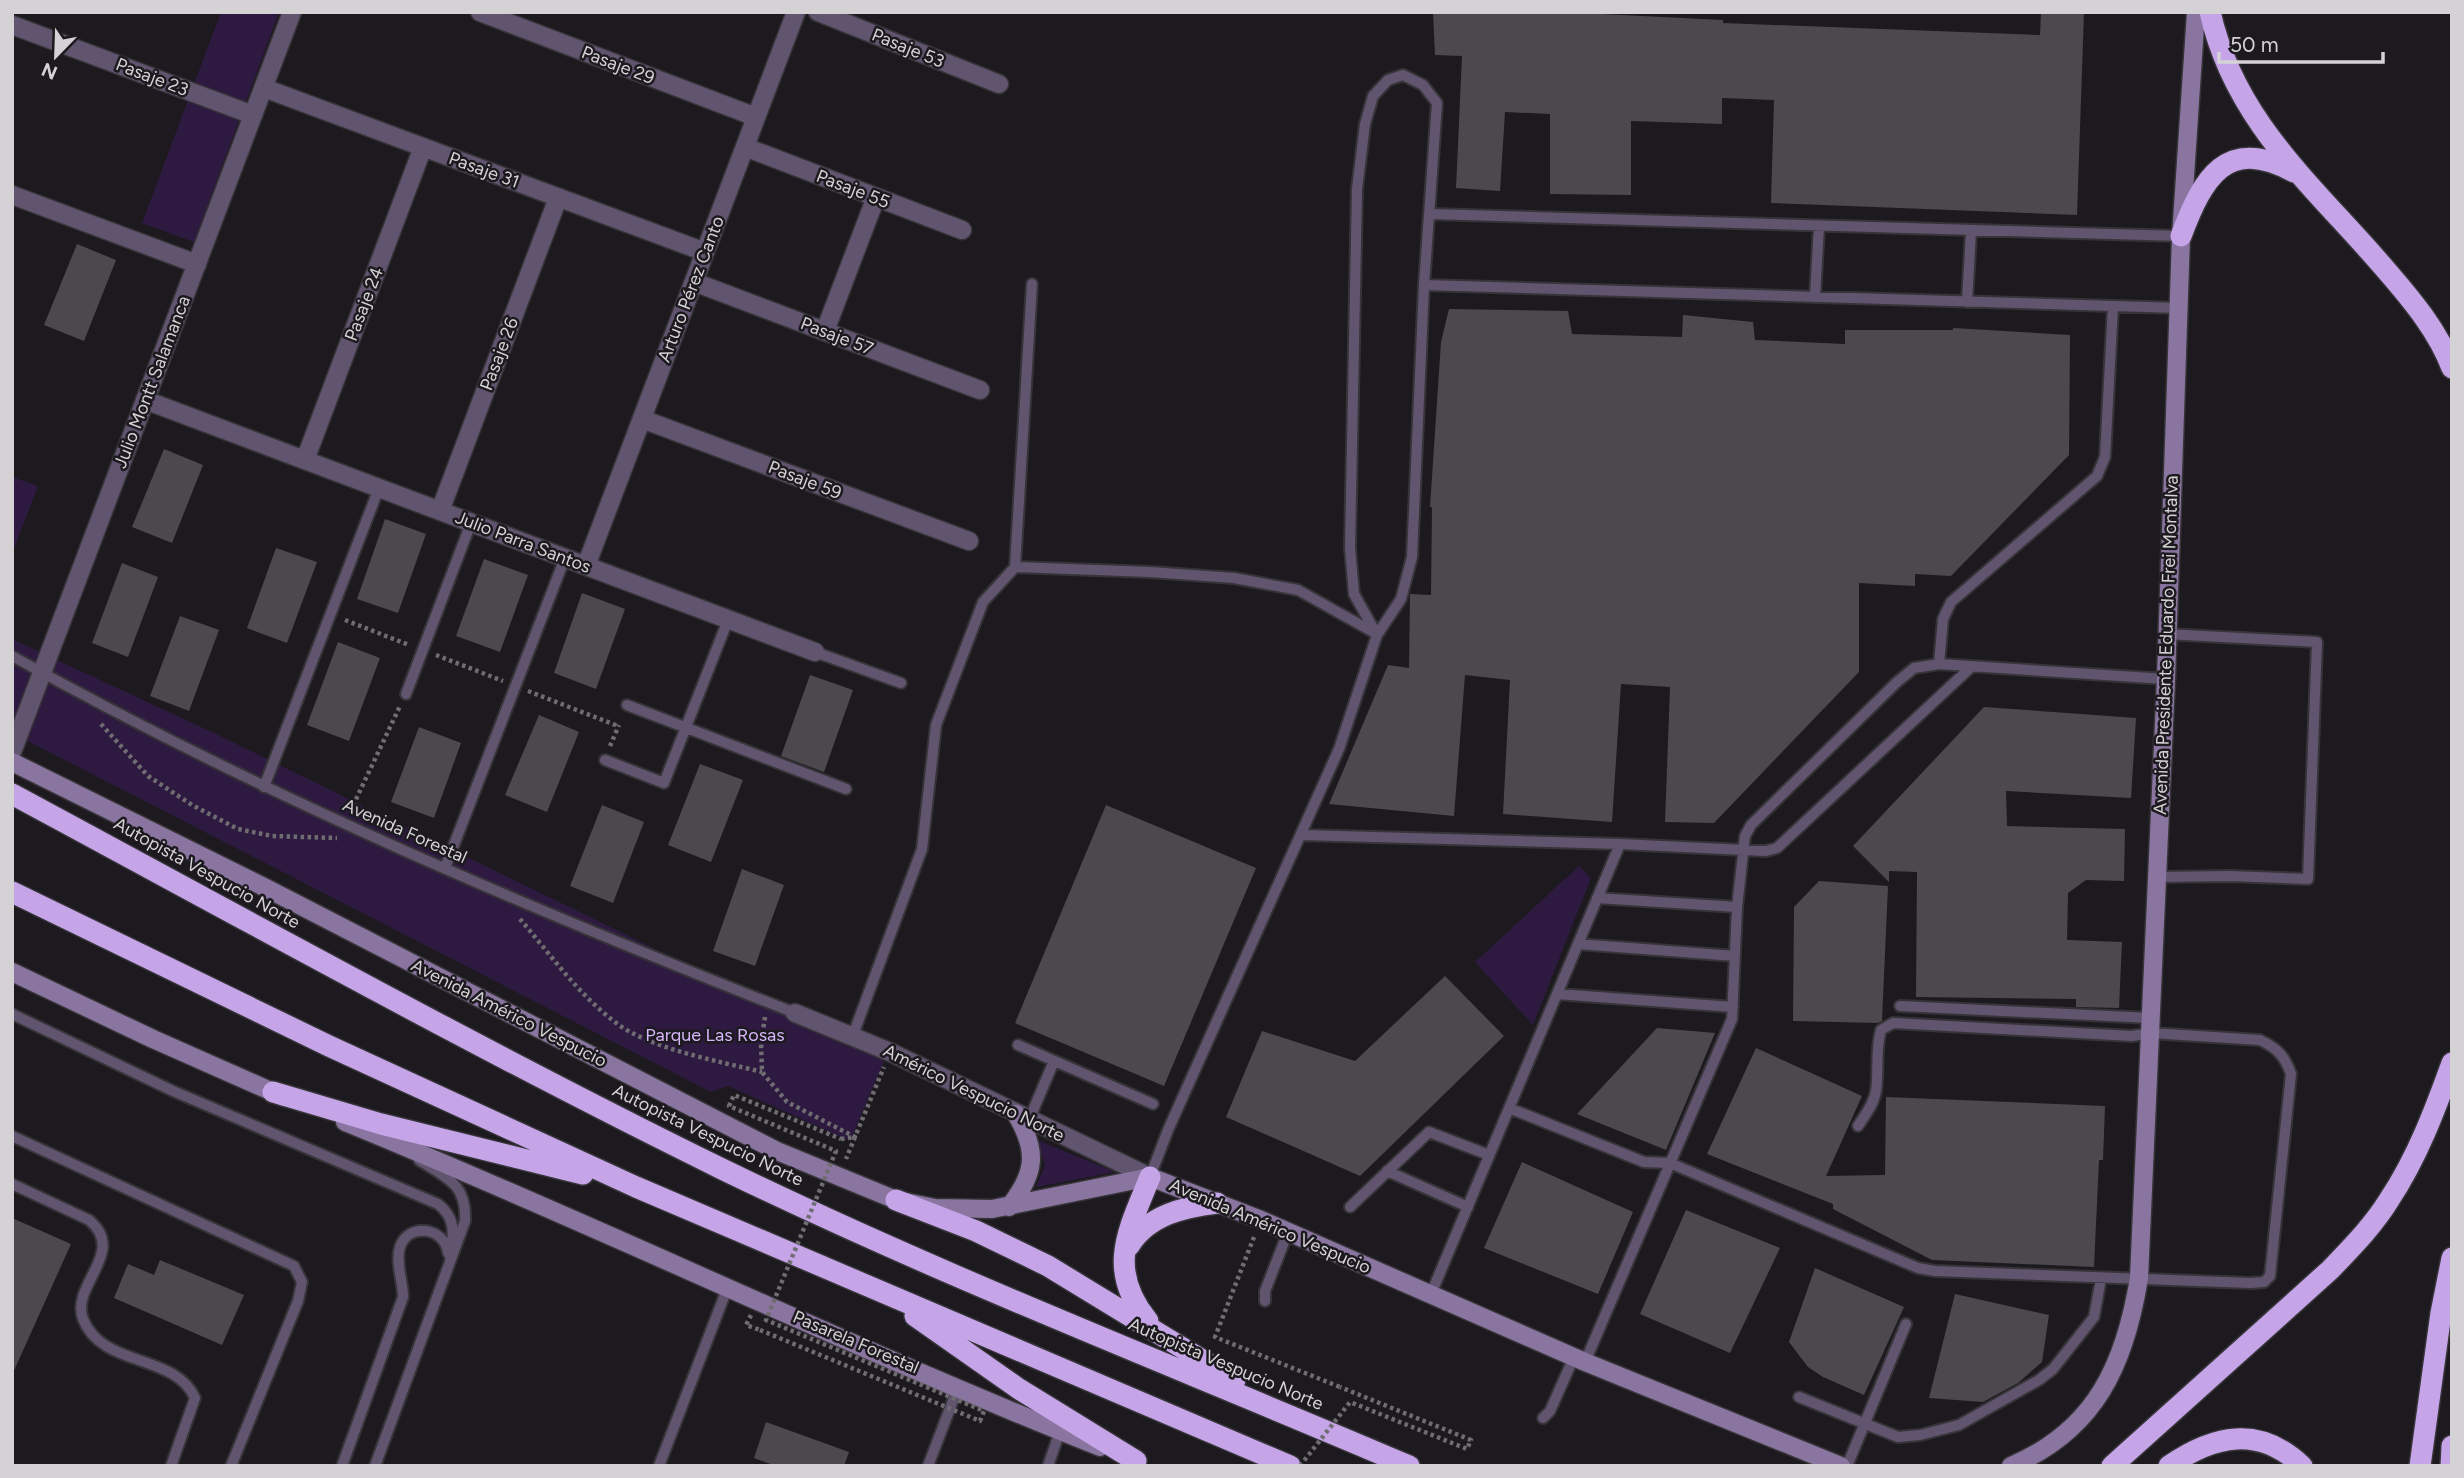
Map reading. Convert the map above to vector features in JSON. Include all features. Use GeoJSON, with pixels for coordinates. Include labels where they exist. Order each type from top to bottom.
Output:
{"type":"FeatureCollection","features":[{"type":"Feature","properties":{"kind":"highway"},"geometry":{"type":"LineString","coordinates":[[2210,12],[2218,45],[2235,84],[2254,117],[2299,175],[2413,302],[2437,336],[2452,368]]}},
{"type":"Feature","properties":{"kind":"highway"},"geometry":{"type":"LineString","coordinates":[[2181,236],[2199,192],[2223,166],[2241,159],[2257,157],[2299,175]]}},
{"type":"Feature","properties":{"kind":"highway","name":"Autopista Vespucio Norte"},"geometry":{"type":"LineString","coordinates":[[12,794],[432,1021],[724,1170],[956,1275],[1409,1466]]}},
{"type":"Feature","properties":{"kind":"highway"},"geometry":{"type":"LineString","coordinates":[[12,892],[328,1046],[636,1187],[1290,1466]]}},
{"type":"Feature","properties":{"kind":"highway"},"geometry":{"type":"LineString","coordinates":[[2112,1466],[2330,1270],[2362,1237],[2389,1202],[2407,1171],[2452,1063]]}},
{"type":"Feature","properties":{"kind":"highway"},"geometry":{"type":"LineString","coordinates":[[273,1092],[382,1124],[636,1187]]}},
{"type":"Feature","properties":{"kind":"highway"},"geometry":{"type":"LineString","coordinates":[[1150,1177],[1135,1215],[1125,1254],[1124,1276],[1127,1288],[1156,1331]]}},
{"type":"Feature","properties":{"kind":"highway"},"geometry":{"type":"LineString","coordinates":[[896,1200],[976,1231],[1048,1265],[1238,1382],[1319,1427]]}},
{"type":"Feature","properties":{"kind":"highway"},"geometry":{"type":"LineString","coordinates":[[1125,1254],[1137,1235],[1156,1220],[1188,1207],[1217,1203]]}},
{"type":"Feature","properties":{"kind":"highway"},"geometry":{"type":"LineString","coordinates":[[2420,1466],[2441,1313],[2452,1258]]}},
{"type":"Feature","properties":{"kind":"highway"},"geometry":{"type":"LineString","coordinates":[[879,1292],[1019,1389],[1133,1462]]}},
{"type":"Feature","properties":{"kind":"highway"},"geometry":{"type":"LineString","coordinates":[[2169,1466],[2208,1443],[2236,1438],[2272,1445],[2302,1466]]}},
{"type":"Feature","properties":{"kind":"highway"},"geometry":{"type":"LineString","coordinates":[[2451,1466],[2452,1446]]}},
{"type":"Feature","properties":{"kind":"main road","name":"Avenida Presidente Eduardo Frei Montalva"},"geometry":{"type":"LineString","coordinates":[[2139,1279],[2166,679],[2181,236],[2196,12]]}},
{"type":"Feature","properties":{"kind":"main road","name":"Avenida Américo Vespucio"},"geometry":{"type":"LineString","coordinates":[[12,762],[188,852],[266,888],[777,1151],[896,1200],[957,1210],[1010,1207],[1150,1177],[1288,1231],[1580,1359],[1841,1466]]}},
{"type":"Feature","properties":{"kind":"main road"},"geometry":{"type":"LineString","coordinates":[[12,972],[273,1092],[387,1139],[957,1390],[1133,1462]]}},
{"type":"Feature","properties":{"kind":"main road"},"geometry":{"type":"LineString","coordinates":[[1010,1207],[1026,1183],[1032,1160],[1023,1117]]}},
{"type":"Feature","properties":{"kind":"main road"},"geometry":{"type":"LineString","coordinates":[[2011,1466],[2060,1438],[2081,1419],[2098,1398],[2121,1356],[2139,1279]]}},
{"type":"Feature","properties":{"kind":"street","name":"Julio Montt Salamanca"},"geometry":{"type":"LineString","coordinates":[[12,752],[292,12]]}},
{"type":"Feature","properties":{"kind":"street","name":"Pasaje 29"},"geometry":{"type":"LineString","coordinates":[[480,12],[756,117]]}},
{"type":"Feature","properties":{"kind":"street","name":"Arturo Pérez Canto"},"geometry":{"type":"LineString","coordinates":[[586,566],[796,12]]}},
{"type":"Feature","properties":{"kind":"street","name":"Pasaje 53"},"geometry":{"type":"LineString","coordinates":[[818,12],[999,84]]}},
{"type":"Feature","properties":{"kind":"street","name":"Pasaje 23"},"geometry":{"type":"LineString","coordinates":[[12,25],[253,115]]}},
{"type":"Feature","properties":{"kind":"street","name":"Pasaje 31"},"geometry":{"type":"LineString","coordinates":[[264,88],[705,252]]}},
{"type":"Feature","properties":{"kind":"street","name":"Pasaje 24"},"geometry":{"type":"LineString","coordinates":[[305,460],[423,147]]}},
{"type":"Feature","properties":{"kind":"street","name":"Pasaje 55"},"geometry":{"type":"LineString","coordinates":[[745,147],[962,230]]}},
{"type":"Feature","properties":{"kind":"street"},"geometry":{"type":"LineString","coordinates":[[12,195],[197,264]]}},
{"type":"Feature","properties":{"kind":"street"},"geometry":{"type":"LineString","coordinates":[[825,331],[876,197]]}},
{"type":"Feature","properties":{"kind":"street","name":"Pasaje 26"},"geometry":{"type":"LineString","coordinates":[[440,511],[558,198]]}},
{"type":"Feature","properties":{"kind":"street","name":"Pasaje 57"},"geometry":{"type":"LineString","coordinates":[[694,282],[980,390]]}},
{"type":"Feature","properties":{"kind":"street","name":"Julio Parra Santos"},"geometry":{"type":"LineString","coordinates":[[145,400],[816,652]]}},
{"type":"Feature","properties":{"kind":"street","name":"Pasaje 59"},"geometry":{"type":"LineString","coordinates":[[642,419],[969,541]]}},
{"type":"Feature","properties":{"kind":"street","name":"Américo Vespucio Norte"},"geometry":{"type":"LineString","coordinates":[[794,1013],[890,1052],[1150,1177]]}},
{"type":"Feature","properties":{"kind":"lane"},"geometry":{"type":"LineString","coordinates":[[1150,1177],[1168,1130],[1339,749],[1377,635],[1401,599],[1412,557],[1424,285],[1437,103],[1423,85],[1403,75],[1388,80],[1373,96],[1365,124],[1357,189],[1350,548],[1354,594],[1377,635]]}},
{"type":"Feature","properties":{"kind":"lane"},"geometry":{"type":"LineString","coordinates":[[1430,214],[2181,236]]}},
{"type":"Feature","properties":{"kind":"lane"},"geometry":{"type":"LineString","coordinates":[[1815,297],[1819,226]]}},
{"type":"Feature","properties":{"kind":"lane"},"geometry":{"type":"LineString","coordinates":[[1967,302],[1971,231]]}},
{"type":"Feature","properties":{"kind":"lane"},"geometry":{"type":"LineString","coordinates":[[852,1035],[922,849],[936,724],[983,602],[1015,567],[1032,284]]}},
{"type":"Feature","properties":{"kind":"lane"},"geometry":{"type":"LineString","coordinates":[[1424,285],[2179,308]]}},
{"type":"Feature","properties":{"kind":"lane"},"geometry":{"type":"LineString","coordinates":[[1938,664],[1942,619],[1951,602],[2097,476],[2105,457],[2113,306]]}},
{"type":"Feature","properties":{"kind":"lane"},"geometry":{"type":"LineString","coordinates":[[264,787],[379,488]]}},
{"type":"Feature","properties":{"kind":"lane"},"geometry":{"type":"LineString","coordinates":[[406,694],[471,523]]}},
{"type":"Feature","properties":{"kind":"lane"},"geometry":{"type":"LineString","coordinates":[[445,868],[565,558]]}},
{"type":"Feature","properties":{"kind":"lane"},"geometry":{"type":"LineString","coordinates":[[1015,567],[1234,578],[1298,590],[1377,635]]}},
{"type":"Feature","properties":{"kind":"lane"},"geometry":{"type":"LineString","coordinates":[[605,760],[664,783],[728,620]]}},
{"type":"Feature","properties":{"kind":"lane"},"geometry":{"type":"LineString","coordinates":[[2157,877],[2308,879],[2317,642],[2166,634]]}},
{"type":"Feature","properties":{"kind":"lane","name":"Julio Parra Santos"},"geometry":{"type":"LineString","coordinates":[[816,652],[901,683]]}},
{"type":"Feature","properties":{"kind":"lane","name":"Avenida Forestal"},"geometry":{"type":"LineString","coordinates":[[12,656],[264,787],[510,899],[794,1013]]}},
{"type":"Feature","properties":{"kind":"lane"},"geometry":{"type":"LineString","coordinates":[[1543,1418],[1550,1411],[1580,1359],[1670,1163],[1732,1019],[1737,907],[1745,836],[1751,825],[1914,668],[1938,664],[2166,679]]}},
{"type":"Feature","properties":{"kind":"lane"},"geometry":{"type":"LineString","coordinates":[[1302,835],[1766,851],[1777,848],[1970,667]]}},
{"type":"Feature","properties":{"kind":"lane"},"geometry":{"type":"LineString","coordinates":[[627,705],[846,789]]}},
{"type":"Feature","properties":{"kind":"lane"},"geometry":{"type":"LineString","coordinates":[[1432,1294],[1620,844]]}},
{"type":"Feature","properties":{"kind":"lane"},"geometry":{"type":"LineString","coordinates":[[1597,898],[1737,907]]}},
{"type":"Feature","properties":{"kind":"lane"},"geometry":{"type":"LineString","coordinates":[[1578,944],[1735,956]]}},
{"type":"Feature","properties":{"kind":"lane"},"geometry":{"type":"LineString","coordinates":[[1557,994],[1733,1007]]}},
{"type":"Feature","properties":{"kind":"lane"},"geometry":{"type":"LineString","coordinates":[[1509,1108],[1644,1162],[1670,1163],[1918,1268],[2101,1279],[2250,1283],[2263,1282],[2270,1276],[2291,1074],[2286,1058],[2274,1047],[2260,1040],[2151,1026],[1900,1006]]}},
{"type":"Feature","properties":{"kind":"lane"},"geometry":{"type":"LineString","coordinates":[[12,1014],[173,1091],[438,1204],[448,1212],[453,1224],[450,1262]]}},
{"type":"Feature","properties":{"kind":"lane"},"geometry":{"type":"LineString","coordinates":[[1858,1126],[1871,1107],[1876,1093],[1877,1043],[1881,1030],[1893,1023],[2132,1036],[2151,1026]]}},
{"type":"Feature","properties":{"kind":"lane"},"geometry":{"type":"LineString","coordinates":[[1018,1045],[1153,1104]]}},
{"type":"Feature","properties":{"kind":"lane"},"geometry":{"type":"LineString","coordinates":[[1023,1117],[1054,1061]]}},
{"type":"Feature","properties":{"kind":"lane"},"geometry":{"type":"LineString","coordinates":[[1350,1206],[1429,1132],[1489,1155]]}},
{"type":"Feature","properties":{"kind":"lane"},"geometry":{"type":"LineString","coordinates":[[12,1136],[294,1266],[302,1282],[298,1301],[231,1466]]}},
{"type":"Feature","properties":{"kind":"lane"},"geometry":{"type":"LineString","coordinates":[[375,1466],[465,1221],[466,1206],[461,1191],[453,1183],[387,1139]]}},
{"type":"Feature","properties":{"kind":"lane"},"geometry":{"type":"LineString","coordinates":[[1387,1171],[1468,1207]]}},
{"type":"Feature","properties":{"kind":"lane"},"geometry":{"type":"LineString","coordinates":[[12,1184],[80,1215],[100,1229],[103,1239],[101,1253],[82,1302],[82,1318],[91,1333],[103,1345],[179,1377],[190,1388],[195,1398],[171,1466]]}},
{"type":"Feature","properties":{"kind":"lane"},"geometry":{"type":"LineString","coordinates":[[342,1466],[403,1297],[403,1280],[398,1261],[400,1244],[411,1233],[423,1230],[437,1233],[447,1243],[450,1262]]}},
{"type":"Feature","properties":{"kind":"lane"},"geometry":{"type":"LineString","coordinates":[[1265,1301],[1265,1291],[1288,1231]]}},
{"type":"Feature","properties":{"kind":"lane"},"geometry":{"type":"LineString","coordinates":[[1799,1397],[1898,1437],[1959,1425],[2039,1380],[2053,1369],[2094,1317],[2101,1279]]}},
{"type":"Feature","properties":{"kind":"lane"},"geometry":{"type":"LineString","coordinates":[[659,1466],[727,1289]]}},
{"type":"Feature","properties":{"kind":"lane"},"geometry":{"type":"LineString","coordinates":[[1847,1466],[1906,1324]]}},
{"type":"Feature","properties":{"kind":"lane"},"geometry":{"type":"LineString","coordinates":[[928,1466],[957,1390]]}},
{"type":"Feature","properties":{"kind":"lane"},"geometry":{"type":"LineString","coordinates":[[1048,1466],[1060,1431]]}},
{"type":"Feature","properties":{"kind":"path"},"geometry":{"type":"LineString","coordinates":[[330,615],[618,726]]}},
{"type":"Feature","properties":{"kind":"path"},"geometry":{"type":"LineString","coordinates":[[605,760],[627,705]]}},
{"type":"Feature","properties":{"kind":"path"},"geometry":{"type":"LineString","coordinates":[[510,899],[514,910],[573,982],[616,1024],[650,1042],[762,1073],[787,1102],[855,1137]]}},
{"type":"Feature","properties":{"kind":"path"},"geometry":{"type":"LineString","coordinates":[[762,1073],[761,1043],[767,1003]]}},
{"type":"Feature","properties":{"kind":"path"},"geometry":{"type":"LineString","coordinates":[[839,1177],[890,1052]]}},
{"type":"Feature","properties":{"kind":"path","name":"Pasarela Forestal"},"geometry":{"type":"LineString","coordinates":[[761,1330],[980,1421],[984,1411],[766,1320],[836,1151],[729,1106],[734,1095],[841,1139],[855,1137]]}},
{"type":"Feature","properties":{"kind":"path"},"geometry":{"type":"LineString","coordinates":[[1261,1220],[1215,1337],[1471,1440],[1467,1449],[1350,1402],[1300,1466]]}},
{"type":"Feature","properties":{"kind":"green space"},"geometry":{"type":"Polygon","coordinates":[[[221,12],[279,12],[194,242],[142,223],[221,12]]]}},
{"type":"Feature","properties":{"kind":"green space"},"geometry":{"type":"Polygon","coordinates":[[[12,477],[38,486],[12,554],[12,477]]]}},
{"type":"Feature","properties":{"kind":"green space","name":"Parque Las Rosas"},"geometry":{"type":"Polygon","coordinates":[[[12,639],[214,733],[884,1061],[850,1141],[728,1086],[711,1092],[12,733],[12,639]]]}},
{"type":"Feature","properties":{"kind":"green space"},"geometry":{"type":"Polygon","coordinates":[[[1579,866],[1591,878],[1533,1025],[1475,962],[1579,866]]]}},
{"type":"Feature","properties":{"kind":"green space"},"geometry":{"type":"Polygon","coordinates":[[[1037,1140],[1115,1172],[1036,1187],[1045,1165],[1037,1140]]]}},
{"type":"Feature","properties":{"kind":"building"},"geometry":{"type":"Polygon","coordinates":[[[1433,12],[1561,12],[1723,20],[1723,23],[2040,35],[2041,12],[2084,12],[2077,215],[1771,203],[1774,100],[1722,98],[1722,124],[1631,121],[1631,195],[1550,194],[1550,114],[1505,112],[1500,191],[1456,188],[1462,56],[1435,55],[1433,12]]]}},
{"type":"Feature","properties":{"kind":"building"},"geometry":{"type":"Polygon","coordinates":[[[77,244],[116,260],[84,341],[44,325],[77,244]]]}},
{"type":"Feature","properties":{"kind":"building"},"geometry":{"type":"Polygon","coordinates":[[[1449,309],[1568,311],[1572,334],[1682,337],[1683,315],[1753,322],[1755,340],[1845,344],[1845,330],[1953,328],[2070,335],[2069,455],[1951,576],[1915,574],[1915,586],[1859,583],[1859,672],[1714,823],[1665,822],[1670,687],[1621,684],[1612,822],[1503,814],[1510,680],[1465,675],[1454,816],[1329,804],[1388,665],[1409,668],[1410,594],[1431,595],[1430,507],[1441,342],[1449,309]]]}},
{"type":"Feature","properties":{"kind":"building"},"geometry":{"type":"Polygon","coordinates":[[[164,449],[203,465],[172,543],[132,527],[164,449]]]}},
{"type":"Feature","properties":{"kind":"building"},"geometry":{"type":"Polygon","coordinates":[[[385,519],[426,534],[398,613],[357,599],[385,519]]]}},
{"type":"Feature","properties":{"kind":"building"},"geometry":{"type":"Polygon","coordinates":[[[276,548],[317,562],[287,643],[247,628],[276,548]]]}},
{"type":"Feature","properties":{"kind":"building"},"geometry":{"type":"Polygon","coordinates":[[[484,559],[528,575],[500,652],[456,636],[484,559]]]}},
{"type":"Feature","properties":{"kind":"building"},"geometry":{"type":"Polygon","coordinates":[[[122,563],[158,577],[128,657],[92,643],[122,563]]]}},
{"type":"Feature","properties":{"kind":"building"},"geometry":{"type":"Polygon","coordinates":[[[582,593],[625,609],[596,689],[554,673],[582,593]]]}},
{"type":"Feature","properties":{"kind":"building"},"geometry":{"type":"Polygon","coordinates":[[[180,616],[219,630],[189,711],[150,696],[180,616]]]}},
{"type":"Feature","properties":{"kind":"building"},"geometry":{"type":"Polygon","coordinates":[[[338,642],[380,658],[349,741],[307,725],[338,642]]]}},
{"type":"Feature","properties":{"kind":"building"},"geometry":{"type":"Polygon","coordinates":[[[810,675],[853,690],[824,772],[781,756],[810,675]]]}},
{"type":"Feature","properties":{"kind":"building"},"geometry":{"type":"Polygon","coordinates":[[[1984,707],[2136,718],[2131,798],[2006,791],[2007,826],[2125,829],[2124,881],[2086,880],[2068,893],[2067,940],[2122,942],[2119,1008],[2076,1007],[2076,999],[1916,997],[1917,872],[1889,871],[1889,882],[1853,846],[1984,707]]]}},
{"type":"Feature","properties":{"kind":"building"},"geometry":{"type":"Polygon","coordinates":[[[539,715],[579,732],[547,812],[505,795],[539,715]]]}},
{"type":"Feature","properties":{"kind":"building"},"geometry":{"type":"Polygon","coordinates":[[[419,727],[461,743],[434,818],[391,802],[419,727]]]}},
{"type":"Feature","properties":{"kind":"building"},"geometry":{"type":"Polygon","coordinates":[[[700,764],[743,780],[711,862],[668,845],[700,764]]]}},
{"type":"Feature","properties":{"kind":"building"},"geometry":{"type":"Polygon","coordinates":[[[602,805],[644,822],[613,903],[570,886],[602,805]]]}},
{"type":"Feature","properties":{"kind":"building"},"geometry":{"type":"Polygon","coordinates":[[[1106,805],[1256,868],[1164,1086],[1015,1023],[1106,805]]]}},
{"type":"Feature","properties":{"kind":"building"},"geometry":{"type":"Polygon","coordinates":[[[742,869],[784,885],[755,966],[713,951],[742,869]]]}},
{"type":"Feature","properties":{"kind":"building"},"geometry":{"type":"Polygon","coordinates":[[[1819,881],[1888,886],[1882,1021],[1878,1023],[1793,1021],[1794,907],[1819,881]]]}},
{"type":"Feature","properties":{"kind":"building"},"geometry":{"type":"Polygon","coordinates":[[[1445,976],[1504,1036],[1360,1176],[1226,1117],[1262,1031],[1355,1061],[1445,976]]]}},
{"type":"Feature","properties":{"kind":"building"},"geometry":{"type":"Polygon","coordinates":[[[1657,1028],[1715,1033],[1666,1150],[1577,1114],[1657,1028]]]}},
{"type":"Feature","properties":{"kind":"building"},"geometry":{"type":"Polygon","coordinates":[[[1756,1048],[1862,1096],[1826,1176],[1885,1175],[1886,1097],[2105,1106],[2103,1160],[2099,1160],[2094,1267],[1932,1260],[1833,1209],[1833,1204],[1707,1154],[1756,1048]]]}},
{"type":"Feature","properties":{"kind":"building"},"geometry":{"type":"Polygon","coordinates":[[[1522,1162],[1633,1212],[1598,1294],[1484,1248],[1522,1162]]]}},
{"type":"Feature","properties":{"kind":"building"},"geometry":{"type":"Polygon","coordinates":[[[1686,1210],[1780,1248],[1730,1353],[1640,1314],[1686,1210]]]}},
{"type":"Feature","properties":{"kind":"building"},"geometry":{"type":"Polygon","coordinates":[[[12,1218],[71,1244],[12,1375],[12,1218]]]}},
{"type":"Feature","properties":{"kind":"building"},"geometry":{"type":"Polygon","coordinates":[[[160,1260],[244,1295],[222,1345],[114,1298],[128,1264],[154,1275],[160,1260]]]}},
{"type":"Feature","properties":{"kind":"building"},"geometry":{"type":"Polygon","coordinates":[[[1815,1268],[1904,1307],[1864,1395],[1823,1377],[1808,1367],[1789,1342],[1815,1268]]]}},
{"type":"Feature","properties":{"kind":"building"},"geometry":{"type":"Polygon","coordinates":[[[1955,1294],[2049,1315],[2042,1362],[2018,1383],[1983,1402],[1929,1398],[1955,1294]]]}},
{"type":"Feature","properties":{"kind":"building"},"geometry":{"type":"Polygon","coordinates":[[[766,1422],[849,1452],[844,1466],[776,1466],[754,1458],[766,1422]]]}}]}
